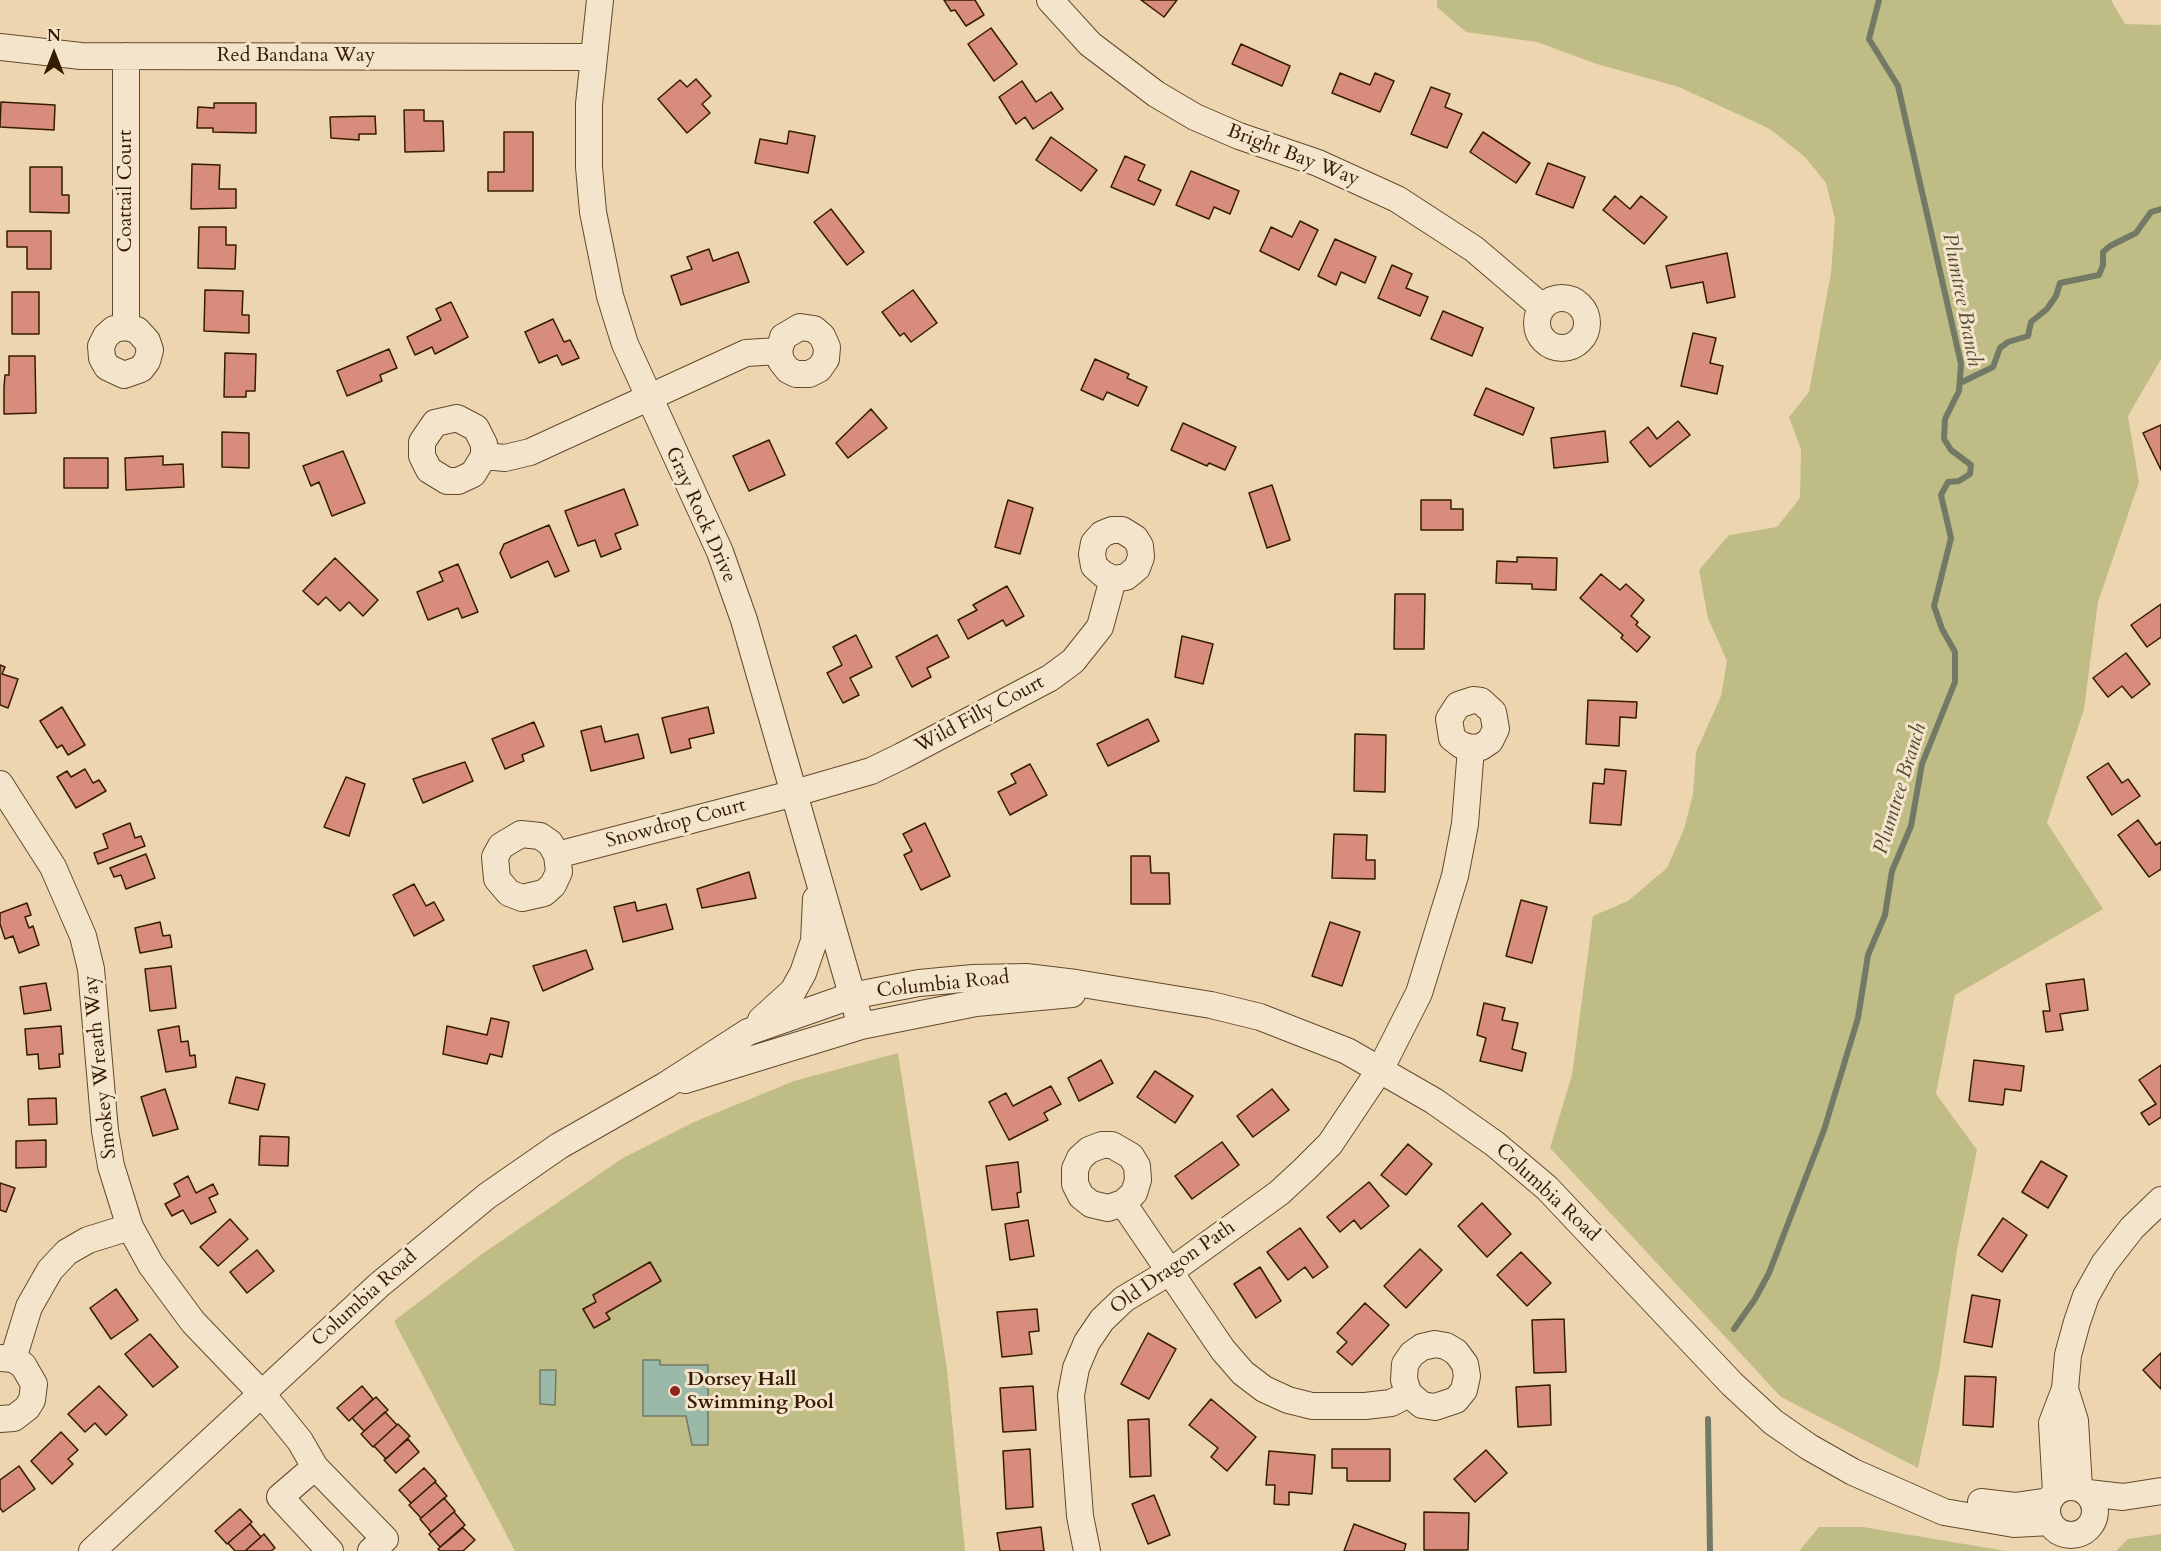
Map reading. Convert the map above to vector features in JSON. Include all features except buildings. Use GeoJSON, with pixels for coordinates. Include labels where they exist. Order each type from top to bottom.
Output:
{"type":"FeatureCollection","features":[{"type":"Feature","properties":{"kind":"street","name":"Gray Rock Drive"},"geometry":{"type":"LineString","coordinates":[[600,0],[592,57],[589,167],[593,212],[610,296],[625,344],[720,552],[747,630],[861,1026]]}},
{"type":"Feature","properties":{"kind":"street","name":"Bright Bay Way"},"geometry":{"type":"LineString","coordinates":[[1050,0],[1090,44],[1156,94],[1196,117],[1239,136],[1318,163],[1397,199],[1474,249],[1542,307]]}},
{"type":"Feature","properties":{"kind":"street","name":"Red Bandana Way"},"geometry":{"type":"LineString","coordinates":[[0,47],[42,53],[126,56],[592,57]]}},
{"type":"Feature","properties":{"kind":"street","name":"Coattail Court"},"geometry":{"type":"LineString","coordinates":[[126,56],[126,327]]}},
{"type":"Feature","properties":{"kind":"street"},"geometry":{"type":"LineString","coordinates":[[484,456],[505,458],[530,452],[746,353],[779,351]]}},
{"type":"Feature","properties":{"kind":"street","name":"Wild Filly Court"},"geometry":{"type":"LineString","coordinates":[[795,794],[881,766],[1050,678],[1073,661],[1100,627],[1113,579]]}},
{"type":"Feature","properties":{"kind":"street","name":"Old Dragon Path"},"geometry":{"type":"LineString","coordinates":[[1087,1551],[1080,1516],[1071,1395],[1076,1368],[1087,1342],[1102,1320],[1124,1299],[1171,1271],[1279,1193],[1305,1169],[1330,1144],[1381,1068],[1419,993],[1452,886],[1465,824],[1471,748]]}},
{"type":"Feature","properties":{"kind":"street","name":"Smokey Wreath Way"},"geometry":{"type":"LineString","coordinates":[[0,784],[53,867],[83,936],[91,969],[105,1131],[111,1166],[130,1227],[151,1265],[193,1322],[262,1394],[300,1441],[315,1467],[385,1539],[371,1551]]}},
{"type":"Feature","properties":{"kind":"street","name":"Snowdrop Court"},"geometry":{"type":"LineString","coordinates":[[557,855],[795,794]]}},
{"type":"Feature","properties":{"kind":"street"},"geometry":{"type":"LineString","coordinates":[[748,1032],[793,991],[803,973],[814,941],[818,880]]}},
{"type":"Feature","properties":{"kind":"street","name":"Columbia Road"},"geometry":{"type":"LineString","coordinates":[[92,1551],[379,1284],[487,1196],[559,1146],[666,1085],[748,1032],[852,996],[919,983],[1005,978],[1076,983],[1260,1017],[1309,1034],[1381,1068],[1434,1101],[1495,1144],[1546,1188],[1732,1384],[1773,1422],[1853,1472],[1903,1492],[2063,1511],[2161,1491]]}},
{"type":"Feature","properties":{"kind":"street","name":"Columbia Road"},"geometry":{"type":"LineString","coordinates":[[666,1085],[861,1026],[976,1003],[1076,993],[1132,992]]}},
{"type":"Feature","properties":{"kind":"street"},"geometry":{"type":"LineString","coordinates":[[2161,1200],[2132,1228],[2114,1251],[2086,1296],[2068,1355],[2066,1389],[2075,1421],[2063,1511],[2070,1535],[2090,1534],[2161,1506]]}},
{"type":"Feature","properties":{"kind":"street"},"geometry":{"type":"LineString","coordinates":[[1123,1203],[1223,1350],[1243,1373],[1264,1389],[1288,1400],[1312,1407],[1339,1408],[1390,1403],[1409,1394]]}},
{"type":"Feature","properties":{"kind":"street"},"geometry":{"type":"LineString","coordinates":[[0,1419],[14,1418],[22,1413],[34,1393],[31,1375],[24,1365],[6,1358],[29,1307],[50,1270],[67,1252],[88,1240],[130,1227]]}},
{"type":"Feature","properties":{"kind":"street"},"geometry":{"type":"LineString","coordinates":[[315,1467],[280,1497],[330,1551]]}},
{"type":"Feature","properties":{"kind":"street"},"geometry":{"type":"LineString","coordinates":[[2063,1511],[2096,1507],[2090,1534]]}},
{"type":"Feature","properties":{"kind":"shaded area"},"geometry":{"type":"Polygon","coordinates":[[[1437,0],[2111,0],[2125,24],[2161,25],[2161,359],[2128,416],[2139,482],[2098,602],[2084,709],[2047,823],[2103,909],[1955,995],[1936,1094],[1977,1150],[1957,1250],[1939,1370],[1918,1468],[1781,1397],[1550,1148],[1572,1075],[1593,916],[1628,901],[1667,868],[1684,829],[1693,794],[1696,752],[1721,696],[1727,661],[1708,618],[1699,570],[1729,535],[1777,527],[1800,498],[1801,449],[1789,417],[1809,392],[1831,273],[1835,219],[1826,183],[1805,157],[1770,129],[1679,87],[1597,64],[1537,42],[1466,32],[1437,7],[1437,0]]]}},
{"type":"Feature","properties":{"kind":"shaded area"},"geometry":{"type":"Polygon","coordinates":[[[898,1053],[947,1369],[965,1551],[515,1551],[394,1321],[482,1254],[623,1158],[694,1122],[794,1081],[898,1053]]]}},
{"type":"Feature","properties":{"kind":"shaded area","name":"Dorsey Hall Swimming Pool"},"geometry":{"type":"Polygon","coordinates":[[[643,1360],[660,1360],[660,1365],[708,1365],[708,1445],[692,1445],[686,1416],[643,1416],[643,1360]]]}},
{"type":"Feature","properties":{"kind":"shaded area"},"geometry":{"type":"Polygon","coordinates":[[[540,1370],[556,1370],[555,1405],[540,1404],[540,1370]]]}},
{"type":"Feature","properties":{"kind":"shaded area"},"geometry":{"type":"Polygon","coordinates":[[[1819,1527],[1863,1527],[2006,1551],[1799,1551],[1819,1527]]]}},
{"type":"Feature","properties":{"kind":"shaded area"},"geometry":{"type":"Polygon","coordinates":[[[2161,1534],[2161,1551],[2116,1551],[2128,1539],[2161,1534]]]}},
{"type":"Feature","properties":{"kind":"waterway","name":"Plumtree Branch"},"geometry":{"type":"LineString","coordinates":[[1734,1329],[1755,1299],[1769,1273],[1824,1130],[1858,1018],[1868,955],[1885,915],[1892,871],[1911,826],[1922,764],[1955,682],[1955,652],[1942,629],[1934,606],[1951,538],[1941,495],[1948,482],[1959,481],[1970,474],[1971,465],[1951,450],[1944,439],[1945,419],[1959,391],[1961,364],[1898,86],[1869,39],[1879,0]]}},
{"type":"Feature","properties":{"kind":"waterway"},"geometry":{"type":"LineString","coordinates":[[1960,383],[1993,367],[2000,348],[2008,342],[2028,336],[2031,322],[2047,309],[2056,296],[2060,283],[2099,275],[2103,265],[2103,252],[2136,233],[2151,212],[2161,209]]}},
{"type":"Feature","properties":{"kind":"waterway","name":"Plumtree Branch"},"geometry":{"type":"LineString","coordinates":[[1708,1419],[1710,1551]]}},
{"type":"Feature","properties":{"kind":"place","name":"Dorsey Hall Swimming Pool"},"geometry":{"type":"Point","coordinates":[675,1391]}}]}
